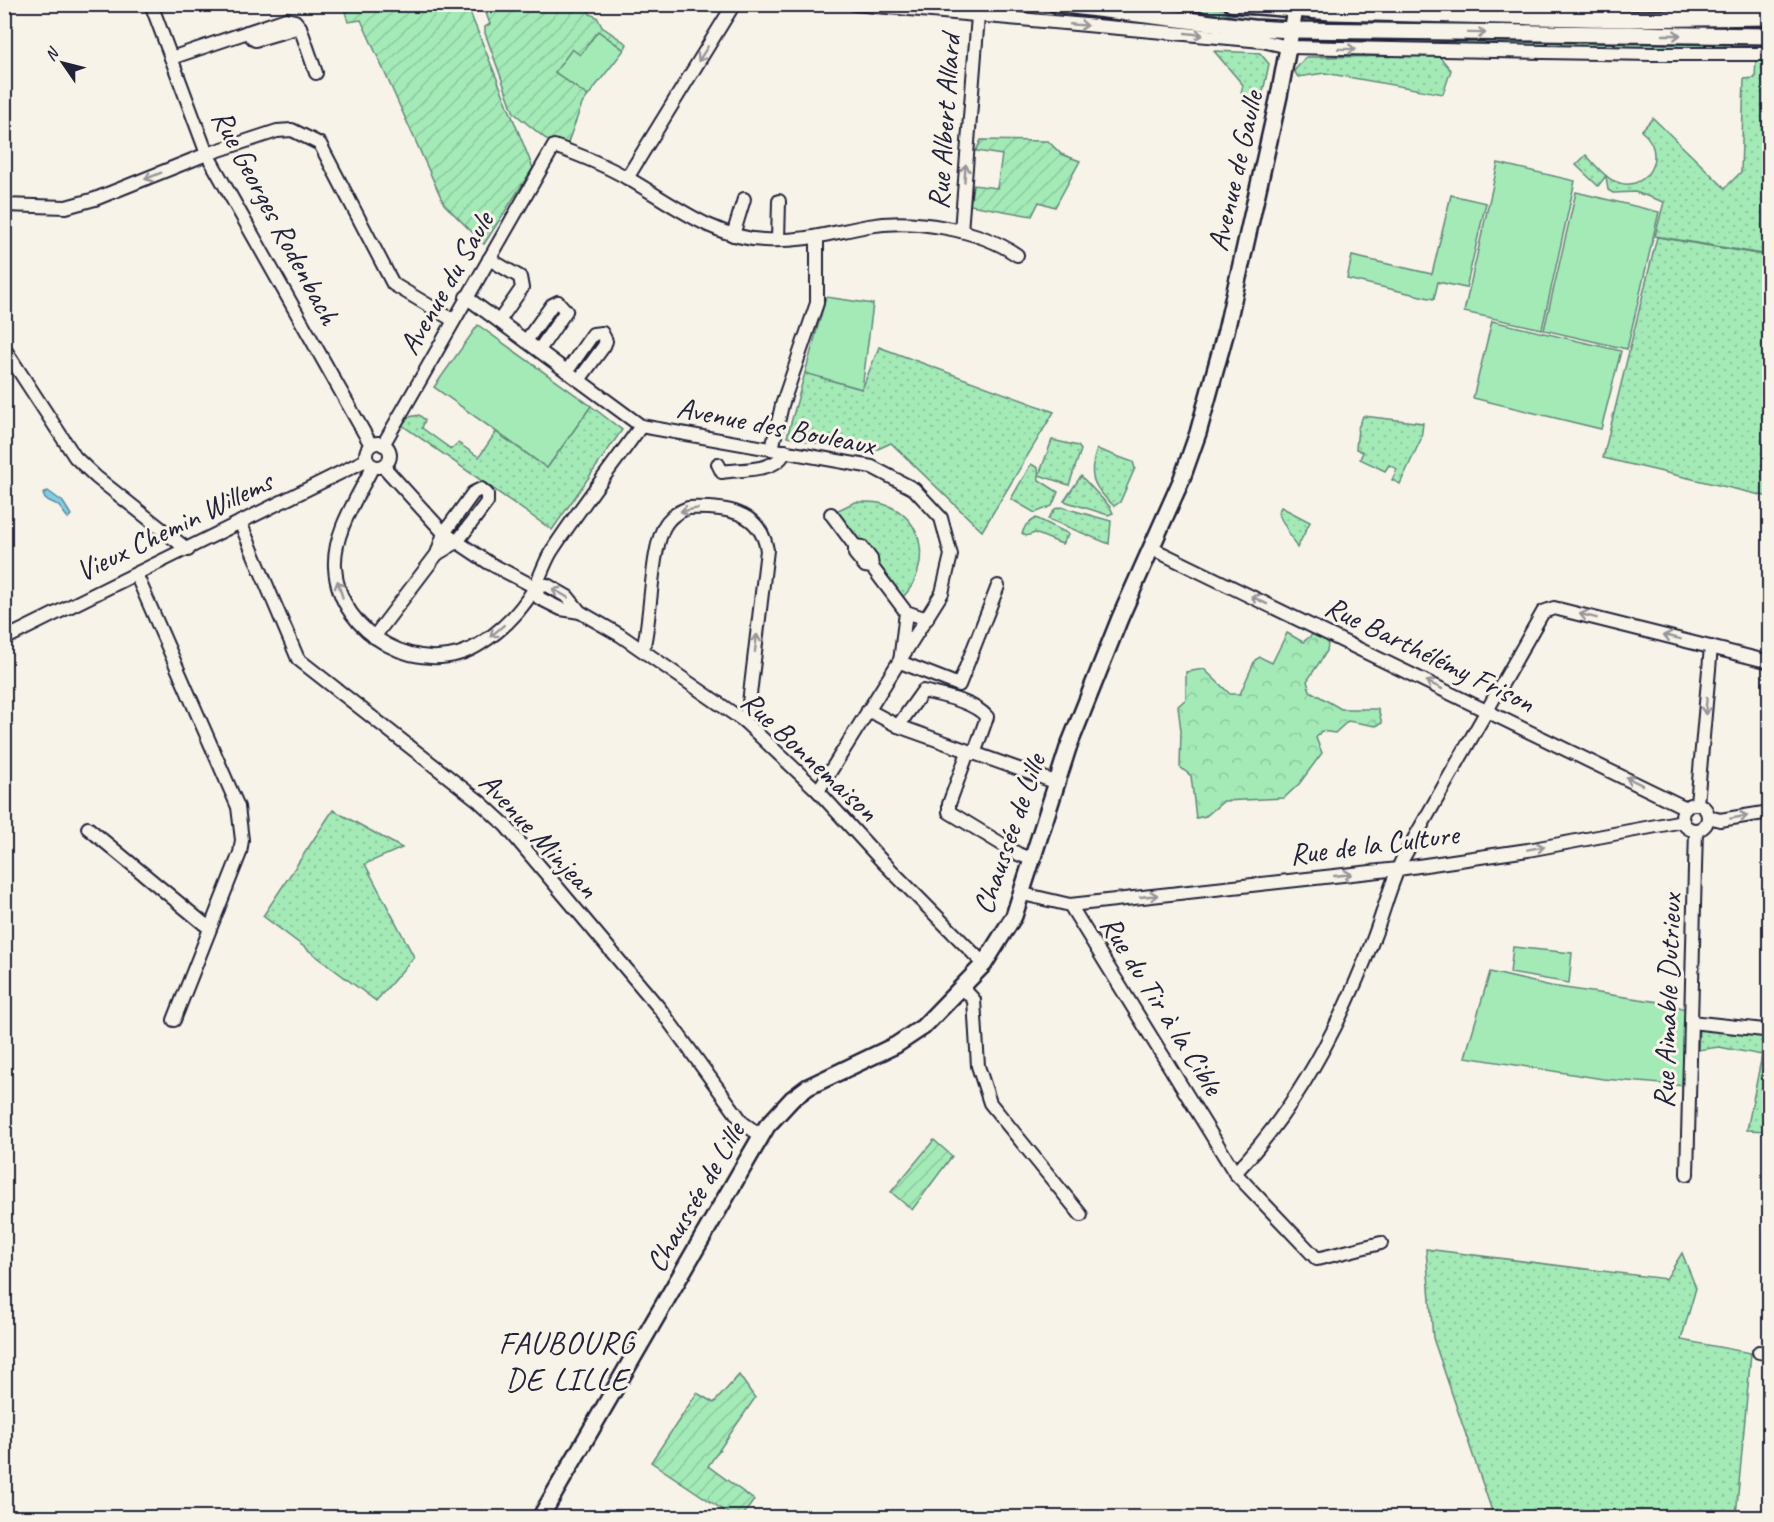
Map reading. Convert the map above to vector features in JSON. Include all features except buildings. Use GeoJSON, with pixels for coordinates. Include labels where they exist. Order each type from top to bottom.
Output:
{"type":"FeatureCollection","features":[{"type":"Feature","properties":{"kind":"main road"},"geometry":{"type":"LineString","coordinates":[[1056,4],[1222,23],[1295,16],[1770,36]]}},
{"type":"Feature","properties":{"kind":"main road"},"geometry":{"type":"LineString","coordinates":[[1232,4],[1295,16],[1401,24],[1441,21],[1461,15],[1628,19],[1770,17]]}},
{"type":"Feature","properties":{"kind":"main road","name":"Avenue de Gaulle"},"geometry":{"type":"LineString","coordinates":[[1223,344],[1295,16]]}},
{"type":"Feature","properties":{"kind":"main road","name":"Chaussée de Lille"},"geometry":{"type":"LineString","coordinates":[[540,1518],[760,1135],[792,1099],[808,1088],[909,1037],[963,988],[984,964],[1004,934],[1023,894],[1055,782],[1099,669],[1190,456],[1223,344]]}},
{"type":"Feature","properties":{"kind":"street","name":"Rue Georges Rodenbach"},"geometry":{"type":"LineString","coordinates":[[150,4],[207,154],[377,445]]}},
{"type":"Feature","properties":{"kind":"street"},"geometry":{"type":"LineString","coordinates":[[734,4],[627,178],[696,219],[733,235],[778,240],[817,239],[870,226],[914,225],[982,236],[1017,255]]}},
{"type":"Feature","properties":{"kind":"street"},"geometry":{"type":"LineString","coordinates":[[854,4],[1262,41],[1289,47],[1770,54]]}},
{"type":"Feature","properties":{"kind":"street","name":"Rue Albert Allard"},"geometry":{"type":"LineString","coordinates":[[961,231],[978,16]]}},
{"type":"Feature","properties":{"kind":"street"},"geometry":{"type":"LineString","coordinates":[[171,58],[247,32],[255,40],[300,27],[316,73]]}},
{"type":"Feature","properties":{"kind":"street"},"geometry":{"type":"LineString","coordinates":[[4,205],[66,207],[95,199],[207,154],[277,131],[292,130],[320,144],[393,284],[453,320]]}},
{"type":"Feature","properties":{"kind":"street","name":"Avenue du Saule"},"geometry":{"type":"LineString","coordinates":[[627,178],[592,159],[554,146],[377,445],[366,452],[374,464],[343,524],[334,567],[346,608],[374,638],[398,651],[418,656],[440,657],[459,654],[478,646],[496,633],[526,602],[550,554],[641,426]]}},
{"type":"Feature","properties":{"kind":"street"},"geometry":{"type":"LineString","coordinates":[[733,235],[744,199]]}},
{"type":"Feature","properties":{"kind":"street"},"geometry":{"type":"LineString","coordinates":[[778,201],[778,240]]}},
{"type":"Feature","properties":{"kind":"street"},"geometry":{"type":"LineString","coordinates":[[718,464],[722,472],[774,465],[783,458],[779,450],[782,405],[816,303],[817,239]]}},
{"type":"Feature","properties":{"kind":"street"},"geometry":{"type":"LineString","coordinates":[[489,258],[520,278],[522,288],[499,321]]}},
{"type":"Feature","properties":{"kind":"street","name":"Avenue des Bouleaux"},"geometry":{"type":"LineString","coordinates":[[466,297],[641,426],[872,467],[914,489],[941,518],[951,555],[942,593],[818,791]]}},
{"type":"Feature","properties":{"kind":"street"},"geometry":{"type":"LineString","coordinates":[[526,341],[552,305],[558,302],[563,305],[566,311],[538,350]]}},
{"type":"Feature","properties":{"kind":"street"},"geometry":{"type":"LineString","coordinates":[[567,371],[592,334],[602,333],[606,341],[604,346],[579,380]]}},
{"type":"Feature","properties":{"kind":"street"},"geometry":{"type":"LineString","coordinates":[[4,348],[75,457],[96,477],[188,550]]}},
{"type":"Feature","properties":{"kind":"street"},"geometry":{"type":"LineString","coordinates":[[374,464],[389,458],[388,450],[377,445]]}},
{"type":"Feature","properties":{"kind":"street","name":"Vieux Chemin Willems"},"geometry":{"type":"LineString","coordinates":[[4,639],[188,550],[240,522],[374,464]]}},
{"type":"Feature","properties":{"kind":"street","name":"Rue Bonnemaison"},"geometry":{"type":"LineString","coordinates":[[374,464],[444,533],[489,563],[535,587],[539,598],[561,609],[580,612],[643,649],[744,722],[818,791],[881,860],[984,964]]}},
{"type":"Feature","properties":{"kind":"street"},"geometry":{"type":"LineString","coordinates":[[374,638],[437,554],[444,533],[473,493],[476,490],[484,491],[487,502],[457,542],[437,554]]}},
{"type":"Feature","properties":{"kind":"street"},"geometry":{"type":"LineString","coordinates":[[643,649],[648,634],[660,538],[667,522],[687,508],[748,516],[759,526],[767,550],[749,703],[744,722]]}},
{"type":"Feature","properties":{"kind":"street"},"geometry":{"type":"LineString","coordinates":[[831,514],[855,546],[855,554],[865,566],[872,567],[906,612],[927,619]]}},
{"type":"Feature","properties":{"kind":"street","name":"Avenue Minjean"},"geometry":{"type":"LineString","coordinates":[[240,522],[298,659],[479,801],[505,825],[660,1009],[743,1123],[760,1135]]}},
{"type":"Feature","properties":{"kind":"street","name":"Rue Barthélémy Frison"},"geometry":{"type":"LineString","coordinates":[[1151,548],[1487,711],[1692,806]]}},
{"type":"Feature","properties":{"kind":"street"},"geometry":{"type":"LineString","coordinates":[[136,574],[238,807],[242,840],[240,853],[174,1020]]}},
{"type":"Feature","properties":{"kind":"street"},"geometry":{"type":"LineString","coordinates":[[900,662],[958,686],[998,586]]}},
{"type":"Feature","properties":{"kind":"street"},"geometry":{"type":"LineString","coordinates":[[1235,1173],[1258,1149],[1284,1114],[1332,1035],[1374,938],[1398,869],[1542,612],[1554,608],[1770,662]]}},
{"type":"Feature","properties":{"kind":"street","name":"Avenue des Bouleaux"},"geometry":{"type":"LineString","coordinates":[[900,662],[906,612]]}},
{"type":"Feature","properties":{"kind":"street"},"geometry":{"type":"LineString","coordinates":[[1692,806],[1705,809],[1708,817],[1705,826],[1696,830],[1686,826],[1683,821],[1692,806],[1711,647]]}},
{"type":"Feature","properties":{"kind":"street"},"geometry":{"type":"LineString","coordinates":[[898,726],[923,691],[982,711],[987,717],[949,804],[949,812],[1018,854],[1033,860]]}},
{"type":"Feature","properties":{"kind":"street"},"geometry":{"type":"LineString","coordinates":[[868,710],[898,726],[1055,782]]}},
{"type":"Feature","properties":{"kind":"street"},"geometry":{"type":"LineString","coordinates":[[1708,817],[1720,820],[1770,812]]}},
{"type":"Feature","properties":{"kind":"street","name":"Rue de la Culture"},"geometry":{"type":"LineString","coordinates":[[1070,905],[1398,869],[1528,850],[1683,821]]}},
{"type":"Feature","properties":{"kind":"street"},"geometry":{"type":"LineString","coordinates":[[88,828],[209,928]]}},
{"type":"Feature","properties":{"kind":"street","name":"Rue Aimable Dutrieux"},"geometry":{"type":"LineString","coordinates":[[1688,1174],[1696,830]]}},
{"type":"Feature","properties":{"kind":"street","name":"Rue du Tir à la Cible"},"geometry":{"type":"LineString","coordinates":[[1023,894],[1070,905],[1235,1173],[1317,1259],[1381,1243]]}},
{"type":"Feature","properties":{"kind":"street"},"geometry":{"type":"LineString","coordinates":[[963,988],[974,1000],[978,1066],[990,1103],[1081,1215]]}},
{"type":"Feature","properties":{"kind":"street"},"geometry":{"type":"LineString","coordinates":[[1691,1022],[1764,1030],[1768,1033]]}},
{"type":"Feature","properties":{"kind":"green space"},"geometry":{"type":"Polygon","coordinates":[[[357,4],[467,5],[533,168],[484,244],[444,204],[361,20],[348,22],[344,8],[357,4]]]}},
{"type":"Feature","properties":{"kind":"green space"},"geometry":{"type":"Polygon","coordinates":[[[483,5],[588,5],[590,14],[597,17],[602,27],[627,44],[624,50],[598,31],[580,55],[555,72],[588,96],[582,104],[567,145],[551,143],[514,113],[485,33],[485,27],[490,24],[483,5]]]}},
{"type":"Feature","properties":{"kind":"green space"},"geometry":{"type":"Polygon","coordinates":[[[1137,5],[1180,5],[1255,11],[1254,15],[1229,14],[1202,17],[1204,11],[1137,5]]]}},
{"type":"Feature","properties":{"kind":"green space"},"geometry":{"type":"Polygon","coordinates":[[[598,31],[624,50],[588,96],[555,72],[572,49],[580,55],[598,31]]]}},
{"type":"Feature","properties":{"kind":"green space"},"geometry":{"type":"Polygon","coordinates":[[[1327,37],[1769,43],[1770,48],[1326,43],[1327,37]]]}},
{"type":"Feature","properties":{"kind":"green space"},"geometry":{"type":"Polygon","coordinates":[[[1214,51],[1260,53],[1269,64],[1260,106],[1252,103],[1241,93],[1243,85],[1214,51]]]}},
{"type":"Feature","properties":{"kind":"green space"},"geometry":{"type":"Polygon","coordinates":[[[1439,56],[1451,70],[1443,94],[1325,73],[1298,77],[1294,71],[1306,57],[1439,56]]]}},
{"type":"Feature","properties":{"kind":"green space"},"geometry":{"type":"Polygon","coordinates":[[[1756,60],[1769,60],[1769,255],[1655,236],[1664,202],[1635,192],[1613,193],[1608,190],[1606,176],[1626,184],[1636,183],[1644,178],[1654,160],[1654,150],[1641,131],[1653,118],[1725,188],[1741,172],[1744,79],[1755,78],[1756,60]]]}},
{"type":"Feature","properties":{"kind":"green space"},"geometry":{"type":"Polygon","coordinates":[[[981,140],[1048,141],[1061,154],[1080,161],[1055,207],[1039,202],[1032,216],[970,205],[973,185],[997,188],[1002,155],[976,151],[981,140]]]}},
{"type":"Feature","properties":{"kind":"green space"},"geometry":{"type":"Polygon","coordinates":[[[1586,155],[1606,176],[1598,186],[1576,165],[1586,155]]]}},
{"type":"Feature","properties":{"kind":"green space"},"geometry":{"type":"Polygon","coordinates":[[[1498,163],[1575,181],[1542,329],[1464,312],[1498,163]]]}},
{"type":"Feature","properties":{"kind":"green space"},"geometry":{"type":"Polygon","coordinates":[[[1576,192],[1659,212],[1627,349],[1544,330],[1576,192]]]}},
{"type":"Feature","properties":{"kind":"green space"},"geometry":{"type":"Polygon","coordinates":[[[1451,195],[1486,203],[1466,288],[1438,282],[1434,299],[1347,279],[1352,256],[1432,274],[1451,195]]]}},
{"type":"Feature","properties":{"kind":"green space"},"geometry":{"type":"Polygon","coordinates":[[[1657,237],[1769,256],[1769,497],[1603,458],[1657,237]]]}},
{"type":"Feature","properties":{"kind":"green space"},"geometry":{"type":"Polygon","coordinates":[[[826,297],[873,304],[862,389],[805,373],[826,297]]]}},
{"type":"Feature","properties":{"kind":"green space"},"geometry":{"type":"Polygon","coordinates":[[[1492,321],[1621,351],[1601,429],[1473,398],[1492,321]]]}},
{"type":"Feature","properties":{"kind":"green space"},"geometry":{"type":"Polygon","coordinates":[[[478,325],[591,406],[547,468],[434,387],[478,325]]]}},
{"type":"Feature","properties":{"kind":"green space"},"geometry":{"type":"Polygon","coordinates":[[[879,347],[1054,412],[982,531],[891,443],[867,454],[787,437],[805,373],[862,389],[879,347]]]}},
{"type":"Feature","properties":{"kind":"green space"},"geometry":{"type":"Polygon","coordinates":[[[591,406],[622,430],[552,530],[402,425],[409,417],[419,415],[425,420],[422,428],[451,449],[458,443],[479,457],[496,432],[547,468],[591,406]]]}},
{"type":"Feature","properties":{"kind":"green space"},"geometry":{"type":"Polygon","coordinates":[[[1363,416],[1423,423],[1421,439],[1400,484],[1392,480],[1397,469],[1389,465],[1385,471],[1360,459],[1363,452],[1356,449],[1358,428],[1363,416]]]}},
{"type":"Feature","properties":{"kind":"green space"},"geometry":{"type":"Polygon","coordinates":[[[1052,440],[1078,446],[1081,450],[1069,485],[1039,475],[1052,440]]]}},
{"type":"Feature","properties":{"kind":"green space"},"geometry":{"type":"Polygon","coordinates":[[[1097,449],[1133,462],[1135,468],[1120,502],[1114,506],[1101,493],[1092,474],[1097,449]]]}},
{"type":"Feature","properties":{"kind":"green space"},"geometry":{"type":"Polygon","coordinates":[[[1031,464],[1038,468],[1039,480],[1058,492],[1052,506],[1035,513],[1011,499],[1031,464]]]}},
{"type":"Feature","properties":{"kind":"green space"},"geometry":{"type":"Polygon","coordinates":[[[1081,476],[1113,513],[1108,515],[1064,501],[1081,476]]]}},
{"type":"Feature","properties":{"kind":"green space"},"geometry":{"type":"Polygon","coordinates":[[[855,502],[880,503],[898,511],[909,520],[916,532],[920,545],[920,559],[911,586],[902,598],[836,511],[855,502]]]}},
{"type":"Feature","properties":{"kind":"green space"},"geometry":{"type":"Polygon","coordinates":[[[1061,507],[1111,521],[1109,544],[1048,519],[1055,509],[1061,507]]]}},
{"type":"Feature","properties":{"kind":"green space"},"geometry":{"type":"Polygon","coordinates":[[[1281,507],[1310,522],[1297,548],[1278,513],[1281,507]]]}},
{"type":"Feature","properties":{"kind":"green space"},"geometry":{"type":"Polygon","coordinates":[[[1036,518],[1069,534],[1062,544],[1035,533],[1026,536],[1022,533],[1026,525],[1036,518]]]}},
{"type":"Feature","properties":{"kind":"green space"},"geometry":{"type":"Polygon","coordinates":[[[1287,633],[1303,642],[1313,634],[1325,638],[1328,643],[1327,651],[1307,681],[1310,691],[1341,709],[1378,709],[1382,723],[1376,726],[1348,721],[1335,733],[1321,731],[1316,738],[1322,753],[1299,784],[1284,798],[1224,801],[1206,816],[1196,818],[1191,776],[1180,767],[1181,731],[1178,706],[1186,699],[1186,672],[1204,669],[1230,694],[1240,694],[1255,660],[1260,657],[1272,663],[1287,633]]]}},
{"type":"Feature","properties":{"kind":"green space"},"geometry":{"type":"Polygon","coordinates":[[[333,810],[402,848],[365,864],[414,957],[376,1001],[263,916],[333,810]]]}},
{"type":"Feature","properties":{"kind":"green space"},"geometry":{"type":"Polygon","coordinates":[[[1513,947],[1572,953],[1569,983],[1510,973],[1513,947]]]}},
{"type":"Feature","properties":{"kind":"green space"},"geometry":{"type":"Polygon","coordinates":[[[1490,972],[1551,986],[1666,1003],[1692,1011],[1686,1086],[1603,1079],[1465,1057],[1490,972]]]}},
{"type":"Feature","properties":{"kind":"green space"},"geometry":{"type":"Polygon","coordinates":[[[1699,1028],[1769,1036],[1769,1131],[1747,1130],[1762,1055],[1719,1047],[1698,1050],[1699,1028]]]}},
{"type":"Feature","properties":{"kind":"green space"},"geometry":{"type":"Polygon","coordinates":[[[934,1140],[952,1156],[912,1210],[891,1192],[934,1140]]]}},
{"type":"Feature","properties":{"kind":"green space"},"geometry":{"type":"Polygon","coordinates":[[[1426,1249],[1666,1279],[1682,1253],[1696,1288],[1681,1340],[1751,1353],[1736,1516],[1753,1517],[1494,1517],[1433,1338],[1426,1249]]]}},
{"type":"Feature","properties":{"kind":"green space"},"geometry":{"type":"Polygon","coordinates":[[[739,1375],[755,1398],[708,1466],[754,1500],[742,1517],[735,1518],[651,1462],[697,1393],[714,1403],[739,1375]]]}},
{"type":"Feature","properties":{"kind":"water"},"geometry":{"type":"Polygon","coordinates":[[[48,491],[63,502],[71,515],[68,518],[58,505],[45,499],[43,494],[48,491]]]}},
{"type":"Feature","properties":{"kind":"district","name":"FAUBOURG DE LILLE"},"geometry":{"type":"Point","coordinates":[567,1360]}}]}
